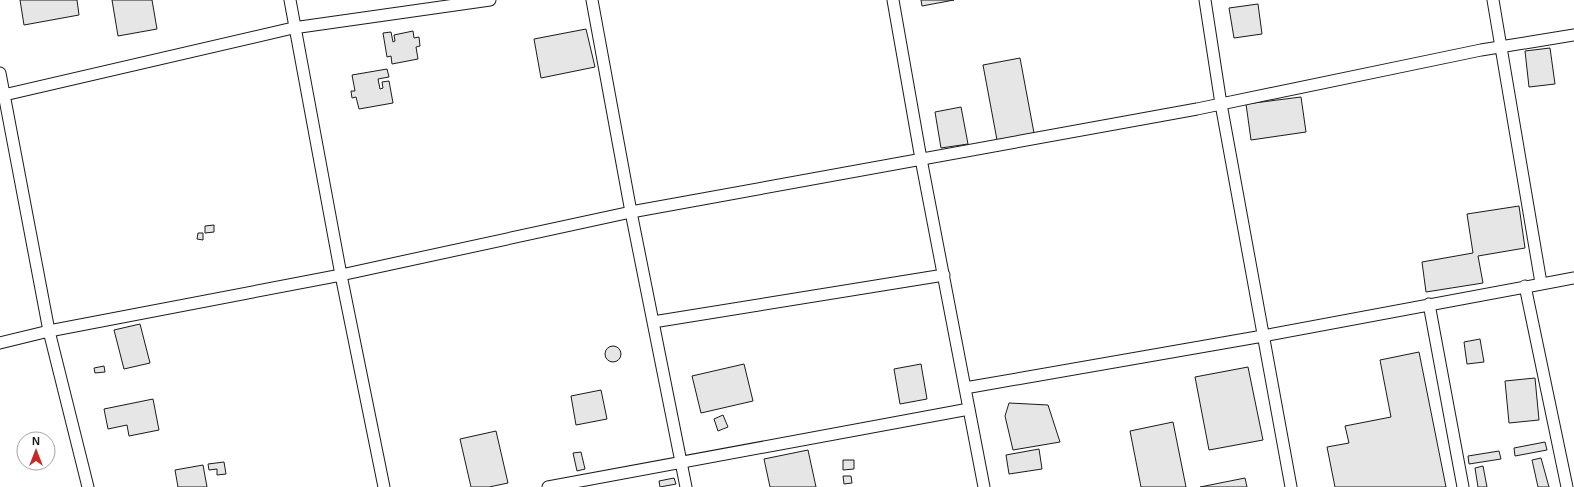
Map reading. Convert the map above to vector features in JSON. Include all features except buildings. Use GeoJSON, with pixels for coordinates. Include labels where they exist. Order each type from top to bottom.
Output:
{"type":"FeatureCollection","features":[{"type":"Feature","properties":{"kind":"street"},"geometry":{"type":"LineString","coordinates":[[290,0],[341,275],[384,487]]}},
{"type":"Feature","properties":{"kind":"street"},"geometry":{"type":"LineString","coordinates":[[2,96],[294,28],[490,0]]}},
{"type":"Feature","properties":{"kind":"street"},"geometry":{"type":"LineString","coordinates":[[592,0],[631,212],[686,487]]}},
{"type":"Feature","properties":{"kind":"street"},"geometry":{"type":"LineString","coordinates":[[893,0],[921,159],[984,487]]}},
{"type":"Feature","properties":{"kind":"street"},"geometry":{"type":"LineString","coordinates":[[1205,0],[1221,104],[1291,487]]}},
{"type":"Feature","properties":{"kind":"street"},"geometry":{"type":"LineString","coordinates":[[1493,0],[1541,283]]}},
{"type":"Feature","properties":{"kind":"street"},"geometry":{"type":"LineString","coordinates":[[0,343],[49,331],[341,275],[631,212],[1221,104],[1501,46],[1574,35]]}},
{"type":"Feature","properties":{"kind":"street"},"geometry":{"type":"LineString","coordinates":[[0,73],[2,96],[49,331],[88,487]]}},
{"type":"Feature","properties":{"kind":"street"},"geometry":{"type":"LineString","coordinates":[[653,322],[802,296],[944,275]]}},
{"type":"Feature","properties":{"kind":"street"},"geometry":{"type":"LineString","coordinates":[[966,388],[1264,336],[1574,278]]}},
{"type":"Feature","properties":{"kind":"street"},"geometry":{"type":"LineString","coordinates":[[1525,286],[1567,487]]}},
{"type":"Feature","properties":{"kind":"street"},"geometry":{"type":"LineString","coordinates":[[1429,304],[1463,487]]}},
{"type":"Feature","properties":{"kind":"street"},"geometry":{"type":"LineString","coordinates":[[548,487],[681,461],[969,410]]}}]}
